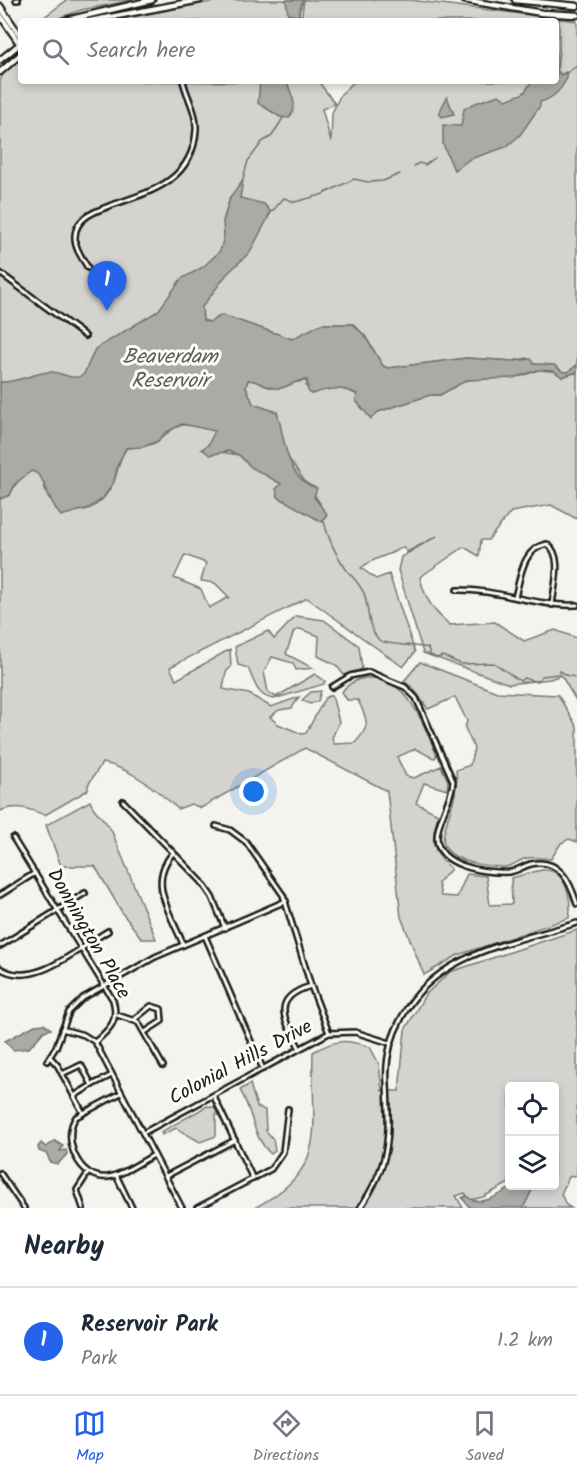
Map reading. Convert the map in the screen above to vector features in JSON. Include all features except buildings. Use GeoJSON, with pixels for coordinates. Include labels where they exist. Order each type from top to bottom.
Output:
{"type":"FeatureCollection","features":[{"type":"Feature","properties":{"kind":"main road"},"geometry":{"type":"LineString","coordinates":[[76,18],[152,0]]}},
{"type":"Feature","properties":{"kind":"main road"},"geometry":{"type":"LineString","coordinates":[[105,18],[200,0]]}},
{"type":"Feature","properties":{"kind":"main road"},"geometry":{"type":"LineString","coordinates":[[464,0],[542,13],[577,15]]}},
{"type":"Feature","properties":{"kind":"main road"},"geometry":{"type":"LineString","coordinates":[[515,0],[577,6]]}},
{"type":"Feature","properties":{"kind":"main road"},"geometry":{"type":"LineString","coordinates":[[0,6],[18,33]]}},
{"type":"Feature","properties":{"kind":"main road"},"geometry":{"type":"LineString","coordinates":[[0,15],[18,41]]}},
{"type":"Feature","properties":{"kind":"main road"},"geometry":{"type":"LineString","coordinates":[[0,60],[18,46]]}},
{"type":"Feature","properties":{"kind":"main road"},"geometry":{"type":"LineString","coordinates":[[0,72],[18,57]]}},
{"type":"Feature","properties":{"kind":"street"},"geometry":{"type":"LineString","coordinates":[[88,268],[75,240],[81,221],[102,207],[152,193],[171,179],[189,155],[195,136],[196,118],[184,84]]}},
{"type":"Feature","properties":{"kind":"street"},"geometry":{"type":"LineString","coordinates":[[0,273],[85,336]]}},
{"type":"Feature","properties":{"kind":"street"},"geometry":{"type":"LineString","coordinates":[[515,597],[525,558],[530,550],[547,544],[554,549],[557,558],[552,605]]}},
{"type":"Feature","properties":{"kind":"street"},"geometry":{"type":"LineString","coordinates":[[457,590],[478,590],[552,605],[577,605]]}},
{"type":"Feature","properties":{"kind":"street"},"geometry":{"type":"LineString","coordinates":[[332,687],[350,676],[369,672],[397,682],[411,692],[452,776],[451,796],[437,837],[440,850],[446,858],[458,865],[502,872],[514,871],[532,864],[552,866],[569,880],[577,904]]}},
{"type":"Feature","properties":{"kind":"street"},"geometry":{"type":"LineString","coordinates":[[123,801],[206,888],[225,928]]}},
{"type":"Feature","properties":{"kind":"street"},"geometry":{"type":"LineString","coordinates":[[216,826],[230,830],[255,852],[286,902],[311,986],[329,1033]]}},
{"type":"Feature","properties":{"kind":"street","name":"Donnington Place"},"geometry":{"type":"LineString","coordinates":[[13,838],[113,1000],[117,1016],[108,1031],[95,1042]]}},
{"type":"Feature","properties":{"kind":"street"},"geometry":{"type":"LineString","coordinates":[[173,853],[162,867],[160,884],[183,944]]}},
{"type":"Feature","properties":{"kind":"street"},"geometry":{"type":"LineString","coordinates":[[0,895],[35,873]]}},
{"type":"Feature","properties":{"kind":"street"},"geometry":{"type":"LineString","coordinates":[[0,946],[85,893]]}},
{"type":"Feature","properties":{"kind":"street"},"geometry":{"type":"LineString","coordinates":[[83,1113],[62,1074],[49,1059],[69,1012],[75,1005],[144,962],[286,902]]}},
{"type":"Feature","properties":{"kind":"street"},"geometry":{"type":"LineString","coordinates":[[360,1208],[381,1172],[388,1144],[389,1111],[386,1074],[390,1044],[408,1006],[422,987],[453,963],[577,923]]}},
{"type":"Feature","properties":{"kind":"street"},"geometry":{"type":"LineString","coordinates":[[0,968],[18,975],[35,974],[108,931]]}},
{"type":"Feature","properties":{"kind":"street"},"geometry":{"type":"LineString","coordinates":[[205,936],[263,1070]]}},
{"type":"Feature","properties":{"kind":"street"},"geometry":{"type":"LineString","coordinates":[[300,1047],[285,1020],[284,1005],[293,992],[311,986]]}},
{"type":"Feature","properties":{"kind":"street"},"geometry":{"type":"LineString","coordinates":[[135,1019],[151,1006],[161,1009],[162,1021],[145,1032]]}},
{"type":"Feature","properties":{"kind":"street"},"geometry":{"type":"LineString","coordinates":[[117,1016],[135,1019],[163,1065]]}},
{"type":"Feature","properties":{"kind":"street"},"geometry":{"type":"LineString","coordinates":[[62,1029],[84,1035],[95,1042],[182,1208]]}},
{"type":"Feature","properties":{"kind":"street","name":"Colonial Hills Drive"},"geometry":{"type":"LineString","coordinates":[[143,1133],[329,1033],[355,1032],[390,1044]]}},
{"type":"Feature","properties":{"kind":"street"},"geometry":{"type":"LineString","coordinates":[[62,1074],[81,1065],[92,1085]]}},
{"type":"Feature","properties":{"kind":"street"},"geometry":{"type":"LineString","coordinates":[[74,1095],[112,1075]]}},
{"type":"Feature","properties":{"kind":"street"},"geometry":{"type":"LineString","coordinates":[[121,1093],[83,1113],[73,1121],[69,1136],[79,1161],[88,1173],[96,1177],[116,1175],[154,1155]]}},
{"type":"Feature","properties":{"kind":"street"},"geometry":{"type":"LineString","coordinates":[[214,1096],[253,1179]]}},
{"type":"Feature","properties":{"kind":"street"},"geometry":{"type":"LineString","coordinates":[[197,1208],[271,1169],[283,1152],[288,1109]]}},
{"type":"Feature","properties":{"kind":"street"},"geometry":{"type":"LineString","coordinates":[[166,1176],[235,1140]]}},
{"type":"Feature","properties":{"kind":"street"},"geometry":{"type":"LineString","coordinates":[[0,1173],[24,1208]]}},
{"type":"Feature","properties":{"kind":"street"},"geometry":{"type":"LineString","coordinates":[[83,1208],[77,1190],[88,1173]]}},
{"type":"Feature","properties":{"kind":"street"},"geometry":{"type":"LineString","coordinates":[[116,1175],[132,1208]]}},
{"type":"Feature","properties":{"kind":"shaded area"},"geometry":{"type":"Polygon","coordinates":[[[67,0],[134,0],[81,10],[59,18],[43,18],[67,0]]]}},
{"type":"Feature","properties":{"kind":"shaded area"},"geometry":{"type":"Polygon","coordinates":[[[222,0],[296,0],[300,18],[125,18],[222,0]]]}},
{"type":"Feature","properties":{"kind":"shaded area"},"geometry":{"type":"Polygon","coordinates":[[[304,0],[410,0],[553,18],[301,18],[304,0]]]}},
{"type":"Feature","properties":{"kind":"shaded area"},"geometry":{"type":"Polygon","coordinates":[[[559,19],[577,21],[577,365],[568,372],[563,372],[554,365],[534,364],[527,358],[513,361],[467,358],[388,368],[383,366],[365,336],[353,324],[322,324],[292,339],[222,315],[210,322],[203,320],[202,316],[76,398],[0,394],[0,82],[3,73],[18,61],[18,84],[320,84],[335,104],[322,109],[331,142],[332,113],[341,94],[352,84],[559,84],[559,19]],[[242,181],[230,197],[223,222],[254,241],[271,212],[240,198],[242,181]]]}},
{"type":"Feature","properties":{"kind":"shaded area"},"geometry":{"type":"Polygon","coordinates":[[[538,370],[554,371],[562,377],[577,372],[577,519],[551,505],[511,512],[488,540],[481,540],[479,556],[464,547],[420,577],[430,604],[450,625],[495,622],[524,641],[555,630],[577,638],[577,702],[561,675],[550,679],[509,684],[423,653],[398,570],[401,557],[437,536],[407,552],[403,547],[361,568],[376,579],[389,574],[415,652],[403,667],[307,598],[170,667],[176,680],[230,649],[231,667],[226,672],[223,689],[249,694],[271,707],[299,697],[292,708],[279,710],[270,717],[278,724],[302,734],[306,733],[325,698],[332,695],[339,722],[332,738],[334,744],[355,743],[366,727],[358,700],[347,700],[342,692],[346,687],[365,678],[380,679],[392,684],[412,704],[437,755],[435,758],[415,749],[397,757],[406,776],[414,778],[441,766],[448,781],[447,790],[424,783],[416,803],[438,814],[434,844],[439,856],[451,869],[438,883],[441,896],[457,897],[467,874],[486,876],[490,905],[512,904],[511,878],[543,870],[551,871],[558,874],[566,887],[570,903],[569,918],[458,955],[424,975],[401,917],[387,791],[305,748],[201,808],[191,804],[178,809],[133,775],[123,769],[102,763],[88,785],[88,790],[45,815],[18,808],[0,811],[0,499],[10,495],[24,476],[31,471],[37,473],[53,502],[72,510],[88,509],[102,500],[108,492],[127,448],[152,444],[179,426],[195,425],[216,431],[208,445],[202,449],[239,455],[251,467],[282,484],[279,497],[318,518],[320,503],[287,456],[277,412],[253,404],[246,387],[248,380],[288,384],[308,380],[306,386],[311,394],[332,389],[348,391],[378,412],[430,395],[440,395],[466,380],[522,376],[538,370]],[[185,555],[174,578],[201,589],[209,608],[229,597],[215,583],[201,581],[206,563],[185,555]]]}},
{"type":"Feature","properties":{"kind":"shaded area"},"geometry":{"type":"Polygon","coordinates":[[[296,616],[324,620],[359,646],[362,669],[344,675],[336,665],[318,656],[319,636],[300,629],[294,631],[286,654],[313,668],[296,670],[293,663],[272,657],[264,672],[268,692],[276,697],[315,674],[325,681],[324,684],[274,699],[268,698],[257,688],[248,668],[238,665],[235,647],[268,631],[274,639],[296,616]]]}},
{"type":"Feature","properties":{"kind":"shaded area"},"geometry":{"type":"Polygon","coordinates":[[[420,662],[497,692],[558,695],[577,727],[577,842],[569,839],[561,843],[551,859],[531,857],[503,867],[463,860],[447,850],[444,833],[455,794],[456,770],[470,765],[474,748],[465,728],[467,721],[455,697],[428,709],[413,688],[404,681],[420,662]]]}},
{"type":"Feature","properties":{"kind":"shaded area"},"geometry":{"type":"Polygon","coordinates":[[[321,691],[318,701],[310,704],[302,700],[311,692],[321,691]]]}},
{"type":"Feature","properties":{"kind":"shaded area"},"geometry":{"type":"Polygon","coordinates":[[[90,801],[112,832],[156,939],[142,939],[123,914],[95,866],[61,866],[46,825],[90,801]]]}},
{"type":"Feature","properties":{"kind":"shaded area"},"geometry":{"type":"Polygon","coordinates":[[[577,930],[577,1175],[569,1177],[561,1194],[566,1205],[571,1208],[523,1208],[532,1190],[559,1190],[559,1082],[505,1082],[505,1185],[483,1197],[470,1200],[465,1193],[456,1196],[463,1208],[254,1208],[279,1193],[296,1177],[307,1160],[314,1124],[313,1052],[341,1042],[370,1047],[379,1064],[382,1091],[399,1091],[405,1030],[425,995],[450,972],[577,930]]]}},
{"type":"Feature","properties":{"kind":"shaded area"},"geometry":{"type":"Polygon","coordinates":[[[250,1084],[257,1107],[265,1110],[266,1131],[273,1139],[275,1151],[271,1154],[256,1132],[240,1090],[250,1084]]]}},
{"type":"Feature","properties":{"kind":"shaded area"},"geometry":{"type":"Polygon","coordinates":[[[207,1106],[216,1108],[216,1136],[200,1142],[176,1128],[162,1135],[161,1132],[207,1106]]]}},
{"type":"Feature","properties":{"kind":"water"},"geometry":{"type":"Polygon","coordinates":[[[286,0],[303,0],[298,16],[288,14],[286,0]]]}},
{"type":"Feature","properties":{"kind":"water"},"geometry":{"type":"Polygon","coordinates":[[[559,72],[561,75],[566,72],[565,82],[553,96],[540,102],[540,106],[520,135],[506,147],[470,159],[454,170],[443,144],[443,125],[461,126],[464,109],[477,102],[499,95],[506,100],[524,93],[530,84],[559,84],[559,72]]]}},
{"type":"Feature","properties":{"kind":"water"},"geometry":{"type":"Polygon","coordinates":[[[260,84],[288,84],[294,109],[289,118],[280,117],[258,103],[260,84]]]}},
{"type":"Feature","properties":{"kind":"water"},"geometry":{"type":"Polygon","coordinates":[[[447,97],[454,114],[442,117],[439,113],[447,97]]]}},
{"type":"Feature","properties":{"kind":"water","name":"Beaverdam Reservoir"},"geometry":{"type":"Polygon","coordinates":[[[243,180],[240,198],[264,204],[271,212],[250,252],[227,274],[202,307],[203,321],[210,322],[222,315],[292,339],[321,324],[353,324],[365,336],[383,366],[388,368],[467,358],[513,361],[531,359],[534,364],[554,365],[563,372],[568,372],[577,365],[577,372],[562,377],[554,371],[538,370],[513,378],[467,380],[440,395],[430,395],[378,412],[371,419],[356,401],[357,394],[351,391],[334,389],[311,394],[308,391],[307,380],[275,388],[248,380],[246,387],[253,404],[277,412],[292,467],[306,483],[317,488],[314,497],[327,514],[322,522],[278,497],[276,489],[281,484],[251,467],[239,455],[228,451],[210,455],[202,449],[208,445],[215,431],[182,424],[165,433],[158,441],[143,447],[126,448],[118,464],[114,482],[103,498],[89,508],[61,516],[40,477],[31,471],[15,484],[10,495],[0,499],[0,382],[14,381],[46,372],[72,377],[84,374],[95,349],[158,311],[181,279],[203,267],[220,251],[224,237],[223,222],[230,198],[243,180]]]}},
{"type":"Feature","properties":{"kind":"water"},"geometry":{"type":"Polygon","coordinates":[[[44,1024],[51,1029],[44,1031],[29,1048],[13,1050],[5,1041],[35,1025],[44,1024]]]}},
{"type":"Feature","properties":{"kind":"water"},"geometry":{"type":"Polygon","coordinates":[[[55,1141],[63,1146],[60,1151],[66,1150],[67,1154],[58,1164],[50,1162],[47,1154],[39,1151],[38,1147],[41,1143],[46,1147],[55,1141]]]}},
{"type":"Feature","properties":{"kind":"water"},"geometry":{"type":"Polygon","coordinates":[[[506,1190],[532,1190],[523,1208],[470,1208],[462,1198],[466,1196],[483,1201],[506,1190]]]}},
{"type":"Feature","properties":{"kind":"waterway"},"geometry":{"type":"LineString","coordinates":[[559,19],[559,48]]}},
{"type":"Feature","properties":{"kind":"waterway"},"geometry":{"type":"LineString","coordinates":[[565,74],[577,66]]}},
{"type":"Feature","properties":{"kind":"waterway"},"geometry":{"type":"LineString","coordinates":[[264,141],[272,136],[283,118]]}},
{"type":"Feature","properties":{"kind":"waterway"},"geometry":{"type":"LineString","coordinates":[[242,182],[248,161],[263,141]]}},
{"type":"Feature","properties":{"kind":"waterway"},"geometry":{"type":"LineString","coordinates":[[414,166],[419,163],[425,165],[435,158]]}},
{"type":"Feature","properties":{"kind":"waterway"},"geometry":{"type":"LineString","coordinates":[[268,216],[284,198],[295,202],[321,195],[354,179],[368,182],[383,181],[400,174]]}},
{"type":"Feature","properties":{"kind":"waterway"},"geometry":{"type":"LineString","coordinates":[[323,518],[338,557],[364,592],[370,624],[375,635],[382,642],[428,648],[430,655],[437,658],[443,656],[461,664],[494,663],[520,681],[524,678],[537,682],[542,676],[558,674],[560,671],[568,676],[577,677]]}},
{"type":"Feature","properties":{"kind":"place","name":"Reservoir Park"},"geometry":{"type":"Point","coordinates":[107,311]}}]}
